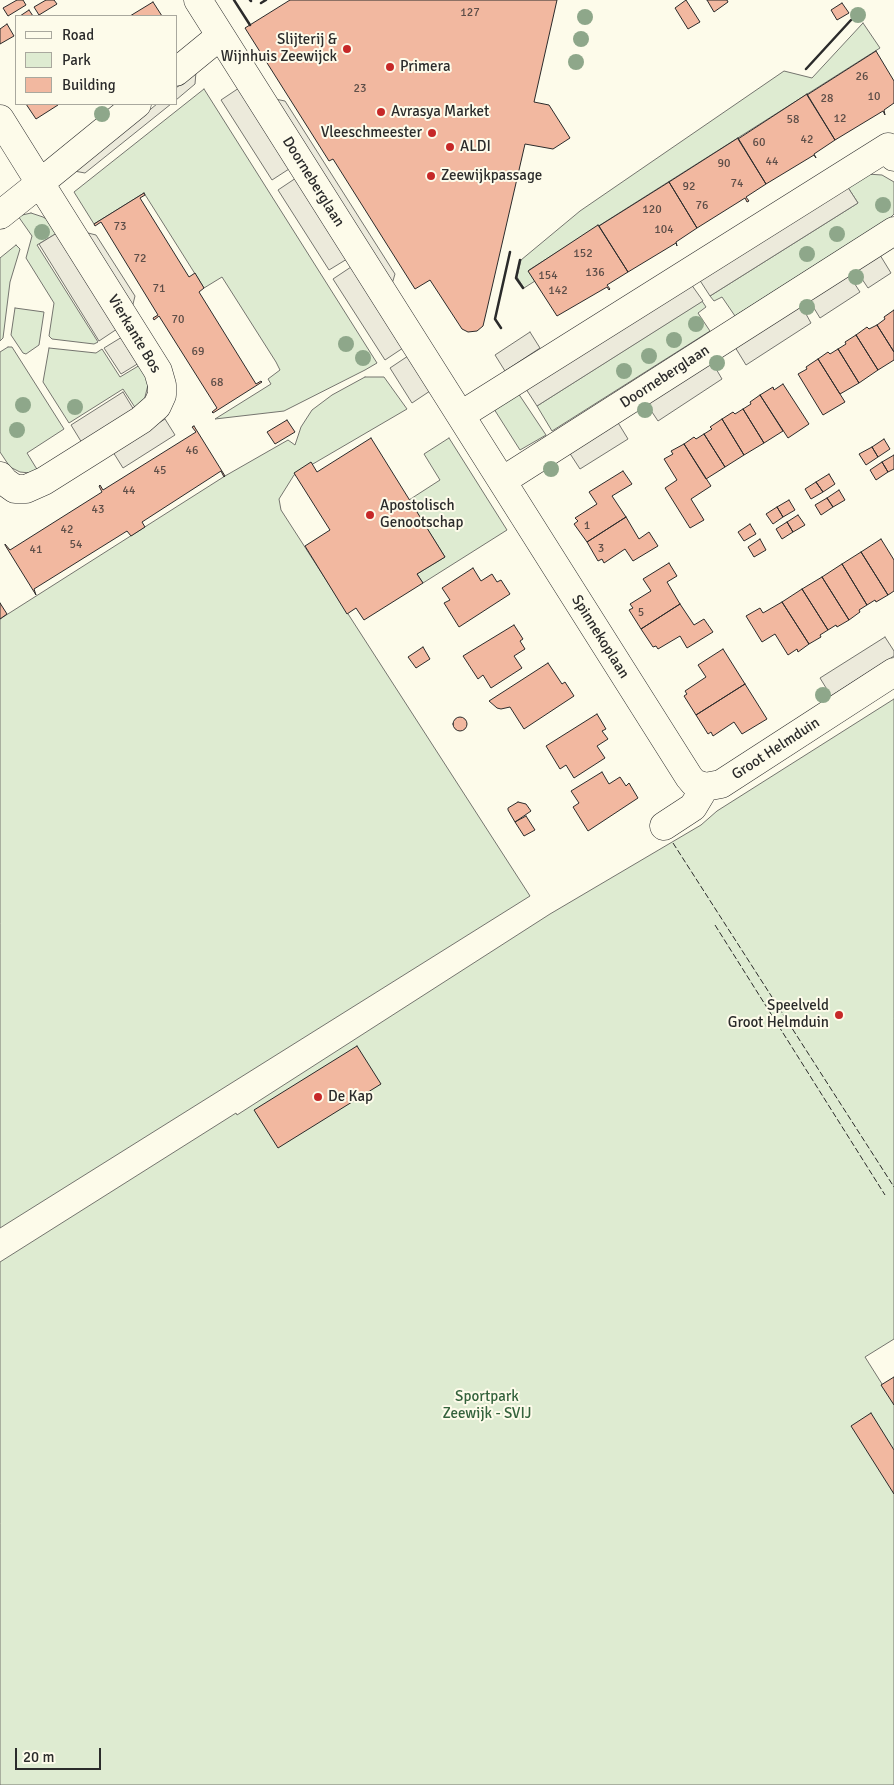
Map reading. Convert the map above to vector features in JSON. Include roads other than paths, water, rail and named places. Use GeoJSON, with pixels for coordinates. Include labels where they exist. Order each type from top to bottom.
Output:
{"type":"FeatureCollection","features":[{"type":"Feature","properties":{"kind":"street","name":"Doorneberglaan"},"geometry":{"type":"LineString","coordinates":[[198,0],[502,481],[894,231]]}},
{"type":"Feature","properties":{"kind":"street"},"geometry":{"type":"LineString","coordinates":[[178,70],[220,36]]}},
{"type":"Feature","properties":{"kind":"street"},"geometry":{"type":"LineString","coordinates":[[0,215],[136,105]]}},
{"type":"Feature","properties":{"kind":"street","name":"Vierkante Bos"},"geometry":{"type":"LineString","coordinates":[[0,120],[158,372],[162,385],[162,395],[157,406],[141,420],[44,481],[26,489],[15,489],[0,476]]}},
{"type":"Feature","properties":{"kind":"street"},"geometry":{"type":"LineString","coordinates":[[460,415],[888,147],[894,157]]}},
{"type":"Feature","properties":{"kind":"street","name":"Spinnekoplaan"},"geometry":{"type":"LineString","coordinates":[[502,481],[688,776],[694,782],[705,787]]}},
{"type":"Feature","properties":{"kind":"street","name":"Groot Helmduin"},"geometry":{"type":"LineString","coordinates":[[705,787],[721,784],[894,672]]}},
{"type":"Feature","properties":{"kind":"street"},"geometry":{"type":"LineString","coordinates":[[664,826],[693,807],[705,787]]}},
{"type":"Feature","properties":{"kind":"place","name":"Slijterij & Wijnhuis Zeewijck"},"geometry":{"type":"Point","coordinates":[347,49]}},
{"type":"Feature","properties":{"kind":"place","name":"Primera"},"geometry":{"type":"Point","coordinates":[390,67]}},
{"type":"Feature","properties":{"kind":"place","name":"Avrasya Market"},"geometry":{"type":"Point","coordinates":[381,112]}},
{"type":"Feature","properties":{"kind":"place","name":"Vleeschmeester"},"geometry":{"type":"Point","coordinates":[432,133]}},
{"type":"Feature","properties":{"kind":"place","name":"ALDI"},"geometry":{"type":"Point","coordinates":[450,147]}},
{"type":"Feature","properties":{"kind":"place","name":"Zeewijkpassage"},"geometry":{"type":"Point","coordinates":[431,176]}},
{"type":"Feature","properties":{"kind":"place","name":"Apostolisch Genootschap"},"geometry":{"type":"Point","coordinates":[370,515]}},
{"type":"Feature","properties":{"kind":"place","name":"Speelveld Groot Helmduin"},"geometry":{"type":"Point","coordinates":[839,1015]}},
{"type":"Feature","properties":{"kind":"place","name":"De Kap"},"geometry":{"type":"Point","coordinates":[318,1097]}},
{"type":"Feature","properties":{"kind":"park label","name":"Sportpark Zeewijk - SVIJ"},"geometry":{"type":"Point","coordinates":[487,1406]}}]}
